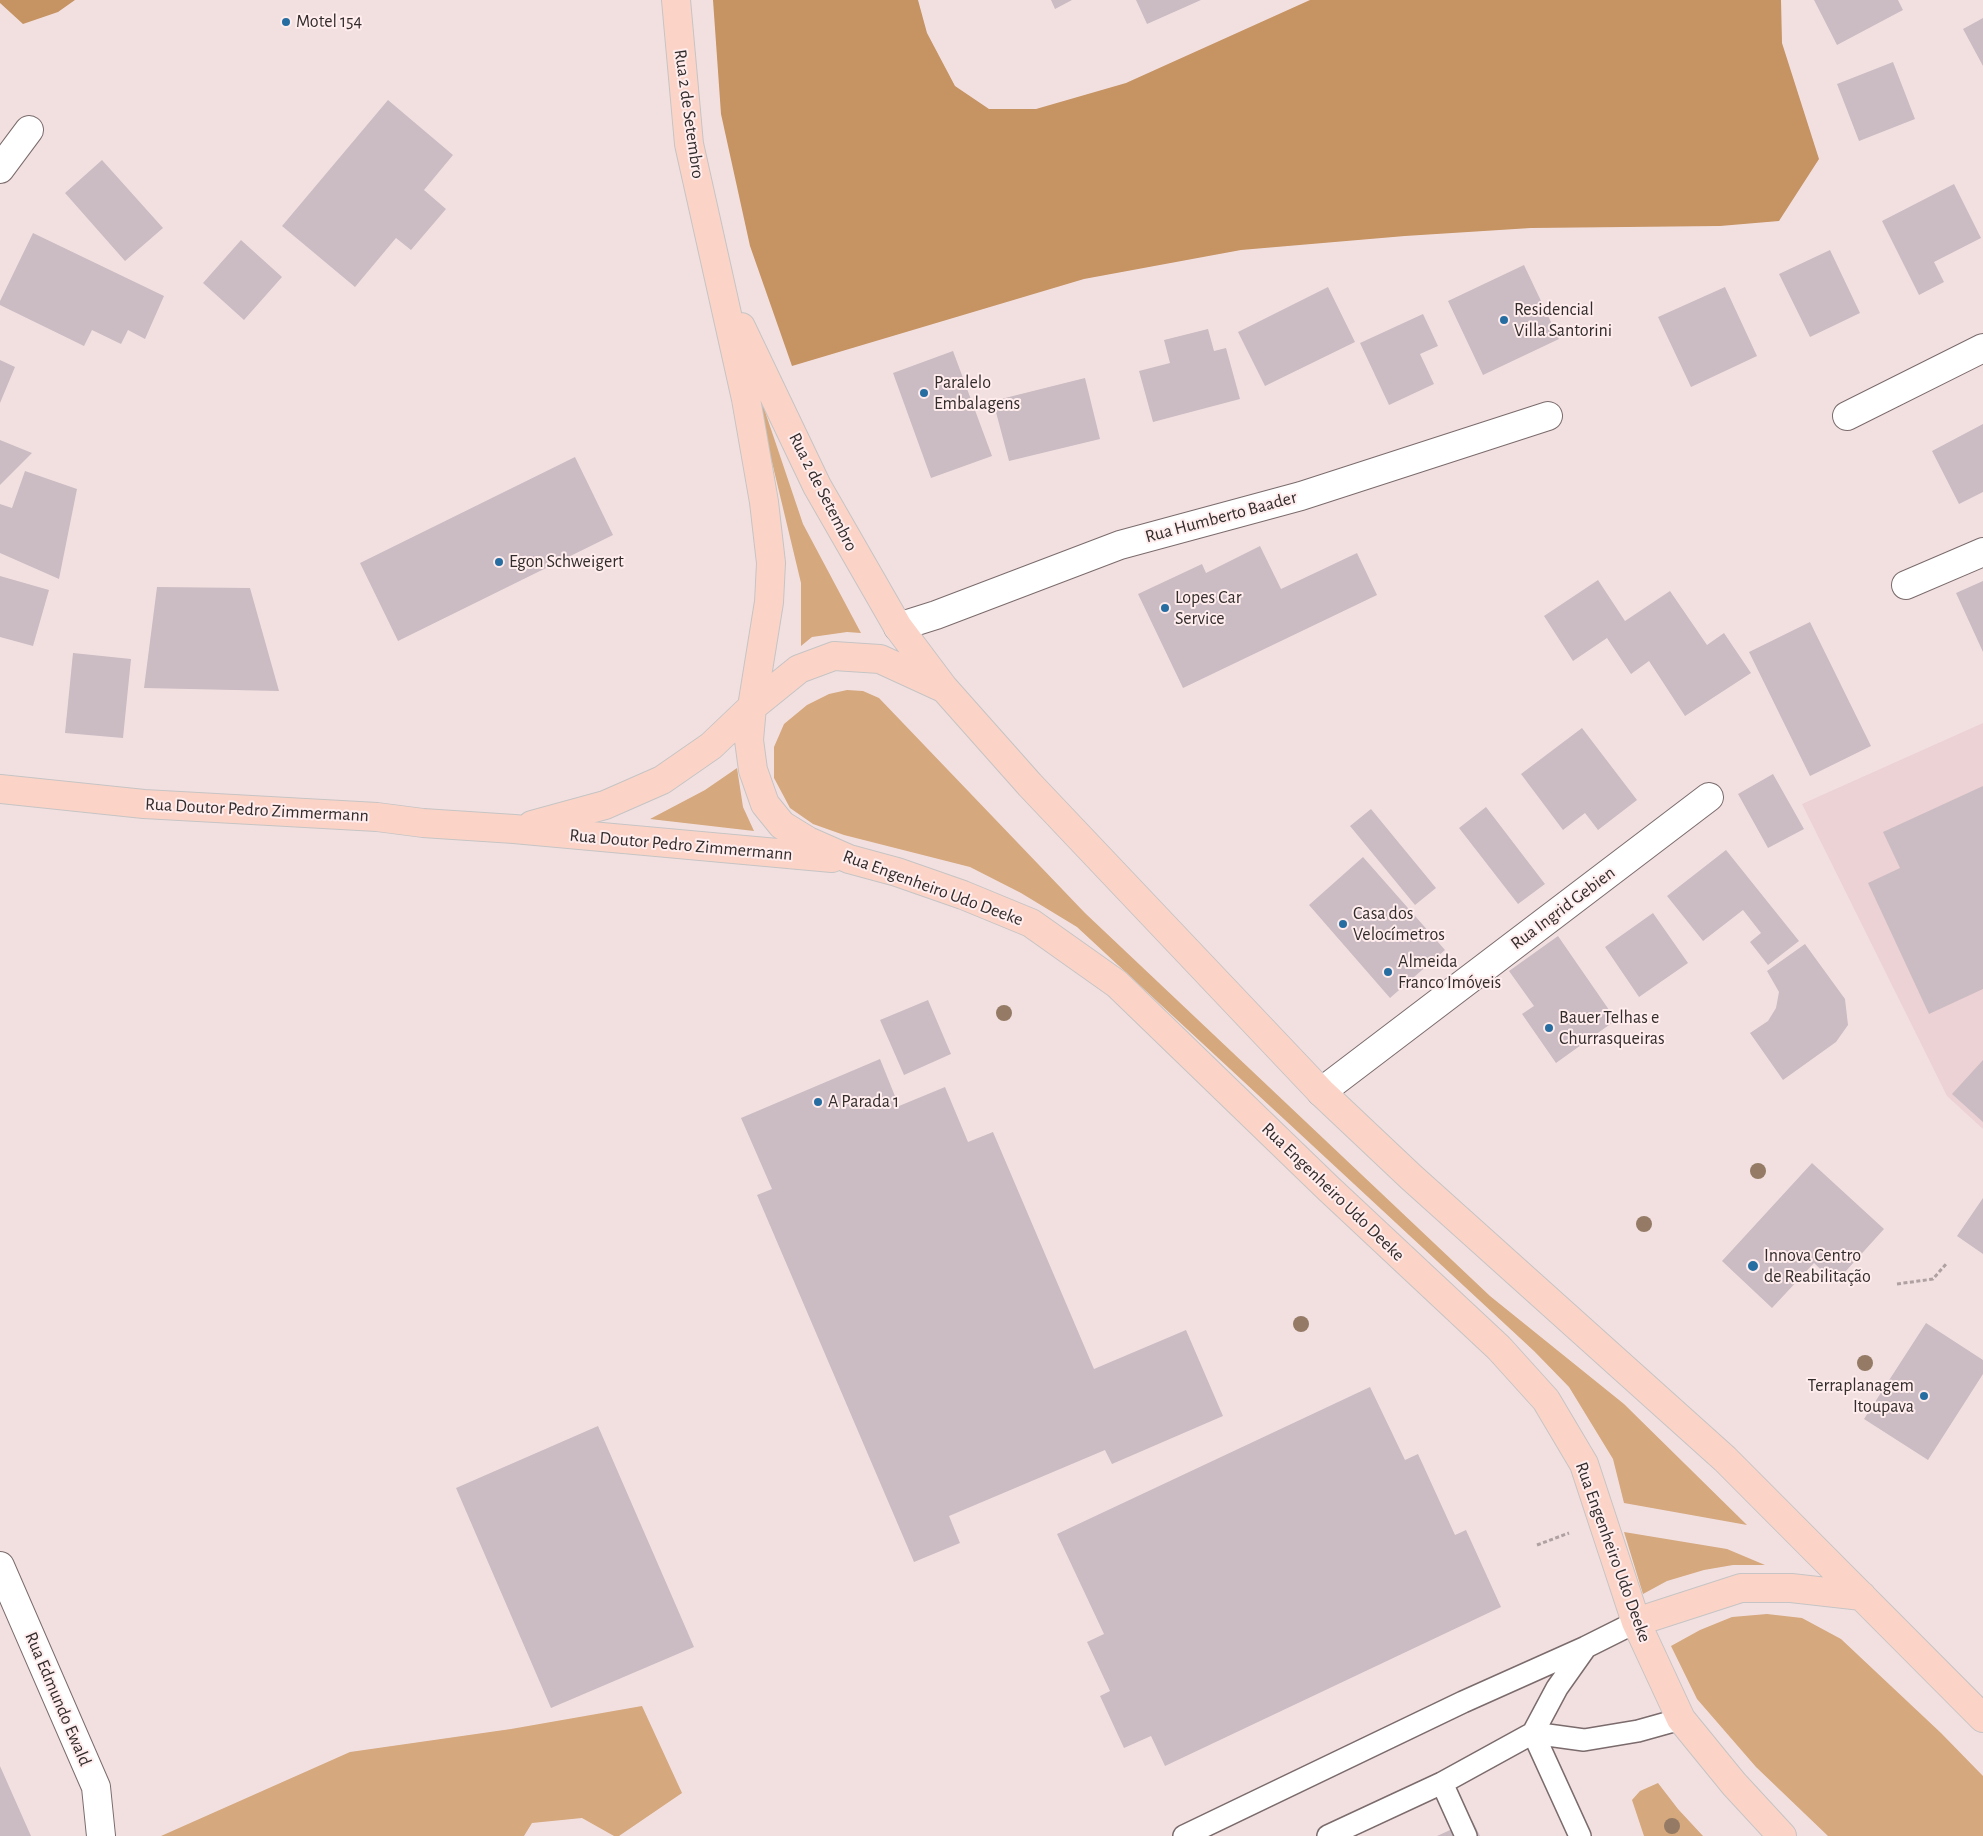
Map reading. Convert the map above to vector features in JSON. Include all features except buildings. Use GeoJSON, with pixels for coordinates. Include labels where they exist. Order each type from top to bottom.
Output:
{"type":"FeatureCollection","features":[{"type":"Feature","properties":{"kind":"main road","name":"Rua 2 de Setembro"},"geometry":{"type":"LineString","coordinates":[[676,0],[689,144],[746,399],[764,502],[771,563],[769,602],[752,707]]}},
{"type":"Feature","properties":{"kind":"main road","name":"Rua 2 de Setembro"},"geometry":{"type":"LineString","coordinates":[[722,285],[817,486],[898,627],[943,687]]}},
{"type":"Feature","properties":{"kind":"main road","name":"Rua Doutor Pedro Zimmermann"},"geometry":{"type":"LineString","coordinates":[[514,829],[605,805],[662,780],[711,746],[752,707],[799,669],[834,656],[880,659],[943,687]]}},
{"type":"Feature","properties":{"kind":"main road"},"geometry":{"type":"LineString","coordinates":[[943,687],[1037,792],[1321,1092],[1418,1184],[1725,1459],[1983,1718]]}},
{"type":"Feature","properties":{"kind":"main road","name":"Rua Engenheiro Udo Deeke"},"geometry":{"type":"LineString","coordinates":[[752,707],[748,740],[753,770],[764,804],[782,825],[808,841],[848,859],[897,872],[963,895],[1032,923],[1116,984],[1328,1188],[1500,1348],[1546,1400],[1584,1464],[1636,1622],[1681,1719],[1734,1784],[1782,1836]]}},
{"type":"Feature","properties":{"kind":"main road","name":"Rua Doutor Pedro Zimmermann"},"geometry":{"type":"LineString","coordinates":[[0,789],[144,804],[377,817],[423,823],[514,829],[848,859]]}},
{"type":"Feature","properties":{"kind":"main road"},"geometry":{"type":"LineString","coordinates":[[1636,1622],[1741,1588],[1791,1588],[1862,1596]]}},
{"type":"Feature","properties":{"kind":"street"},"geometry":{"type":"LineString","coordinates":[[0,169],[29,130]]}},
{"type":"Feature","properties":{"kind":"street"},"geometry":{"type":"LineString","coordinates":[[1847,416],[1983,348]]}},
{"type":"Feature","properties":{"kind":"street","name":"Rua Humberto Baader"},"geometry":{"type":"LineString","coordinates":[[898,627],[936,615],[1120,546],[1300,496],[1548,416]]}},
{"type":"Feature","properties":{"kind":"street"},"geometry":{"type":"LineString","coordinates":[[1906,585],[1983,552]]}},
{"type":"Feature","properties":{"kind":"street","name":"Rua Ingrid Gebien"},"geometry":{"type":"LineString","coordinates":[[1321,1092],[1709,797]]}},
{"type":"Feature","properties":{"kind":"street","name":"Rua Edmundo Ewald"},"geometry":{"type":"LineString","coordinates":[[0,1566],[96,1787],[101,1836]]}},
{"type":"Feature","properties":{"kind":"lane"},"geometry":{"type":"LineString","coordinates":[[1184,1836],[1463,1702],[1586,1648],[1636,1622]]}},
{"type":"Feature","properties":{"kind":"lane"},"geometry":{"type":"LineString","coordinates":[[1328,1836],[1442,1783],[1533,1733],[1557,1688],[1586,1648]]}},
{"type":"Feature","properties":{"kind":"lane"},"geometry":{"type":"LineString","coordinates":[[1533,1733],[1584,1740],[1638,1731],[1681,1719]]}},
{"type":"Feature","properties":{"kind":"lane"},"geometry":{"type":"LineString","coordinates":[[1533,1733],[1580,1836]]}},
{"type":"Feature","properties":{"kind":"lane"},"geometry":{"type":"LineString","coordinates":[[1442,1783],[1466,1836]]}},
{"type":"Feature","properties":{"kind":"path"},"geometry":{"type":"LineString","coordinates":[[1897,1284],[1933,1278],[1946,1264]]}},
{"type":"Feature","properties":{"kind":"path"},"geometry":{"type":"LineString","coordinates":[[1537,1545],[1576,1530]]}},
{"type":"Feature","properties":{"kind":"shaded area"},"geometry":{"type":"Polygon","coordinates":[[[0,0],[75,0],[58,12],[23,24],[0,3],[0,0]]]}},
{"type":"Feature","properties":{"kind":"shaded area"},"geometry":{"type":"Polygon","coordinates":[[[713,0],[918,0],[927,33],[955,86],[989,109],[1036,109],[1126,83],[1310,0],[1781,0],[1782,43],[1819,159],[1779,221],[1720,226],[1531,228],[1405,236],[1241,250],[1084,279],[792,366],[750,246],[721,114],[713,0]]]}},
{"type":"Feature","properties":{"kind":"shaded area"},"geometry":{"type":"Polygon","coordinates":[[[747,358],[803,524],[861,633],[847,632],[812,637],[801,646],[801,583],[747,358]]]}},
{"type":"Feature","properties":{"kind":"shaded area"},"geometry":{"type":"Polygon","coordinates":[[[847,690],[863,691],[879,698],[1085,913],[1490,1296],[1624,1404],[1747,1525],[1624,1503],[1613,1459],[1569,1387],[1534,1351],[1077,927],[1021,893],[970,867],[844,835],[813,824],[790,808],[774,778],[774,747],[784,724],[807,705],[829,694],[847,690]]]}},
{"type":"Feature","properties":{"kind":"shaded area"},"geometry":{"type":"Polygon","coordinates":[[[1983,723],[1983,1129],[1947,1096],[1802,804],[1983,723]]]}},
{"type":"Feature","properties":{"kind":"shaded area"},"geometry":{"type":"Polygon","coordinates":[[[737,768],[743,807],[754,831],[650,819],[705,790],[737,768]]]}},
{"type":"Feature","properties":{"kind":"shaded area"},"geometry":{"type":"Polygon","coordinates":[[[1624,1532],[1727,1549],[1765,1565],[1733,1565],[1704,1570],[1667,1581],[1643,1594],[1624,1532]]]}},
{"type":"Feature","properties":{"kind":"shaded area"},"geometry":{"type":"Polygon","coordinates":[[[1767,1614],[1802,1618],[1841,1639],[1941,1733],[1983,1776],[1983,1836],[1828,1836],[1756,1767],[1697,1699],[1671,1646],[1700,1630],[1732,1617],[1767,1614]]]}},
{"type":"Feature","properties":{"kind":"shaded area"},"geometry":{"type":"Polygon","coordinates":[[[642,1706],[682,1793],[619,1836],[614,1836],[582,1818],[532,1823],[524,1836],[161,1836],[350,1752],[511,1729],[642,1706]]]}},
{"type":"Feature","properties":{"kind":"shaded area"},"geometry":{"type":"Polygon","coordinates":[[[1658,1783],[1678,1809],[1703,1836],[1644,1836],[1632,1800],[1640,1791],[1658,1783]]]}},
{"type":"Feature","properties":{"kind":"place","name":"Motel 154"},"geometry":{"type":"Point","coordinates":[286,22]}},
{"type":"Feature","properties":{"kind":"place","name":"Residencial Villa Santorini"},"geometry":{"type":"Point","coordinates":[1504,320]}},
{"type":"Feature","properties":{"kind":"place","name":"Paralelo Embalagens"},"geometry":{"type":"Point","coordinates":[924,393]}},
{"type":"Feature","properties":{"kind":"place","name":"Egon Schweigert"},"geometry":{"type":"Point","coordinates":[499,562]}},
{"type":"Feature","properties":{"kind":"place","name":"Lopes Car Service"},"geometry":{"type":"Point","coordinates":[1165,608]}},
{"type":"Feature","properties":{"kind":"place","name":"Casa dos Velocímetros"},"geometry":{"type":"Point","coordinates":[1343,924]}},
{"type":"Feature","properties":{"kind":"place","name":"Almeida Franco Imóveis"},"geometry":{"type":"Point","coordinates":[1388,972]}},
{"type":"Feature","properties":{"kind":"place","name":"Bauer Telhas e Churrasqueiras"},"geometry":{"type":"Point","coordinates":[1549,1028]}},
{"type":"Feature","properties":{"kind":"place","name":"A Parada 1"},"geometry":{"type":"Point","coordinates":[818,1102]}},
{"type":"Feature","properties":{"kind":"place","name":"Innova Centro de Reabilitação"},"geometry":{"type":"Point","coordinates":[1753,1266]}},
{"type":"Feature","properties":{"kind":"place","name":"Terraplanagem Itoupava"},"geometry":{"type":"Point","coordinates":[1924,1396]}}]}
